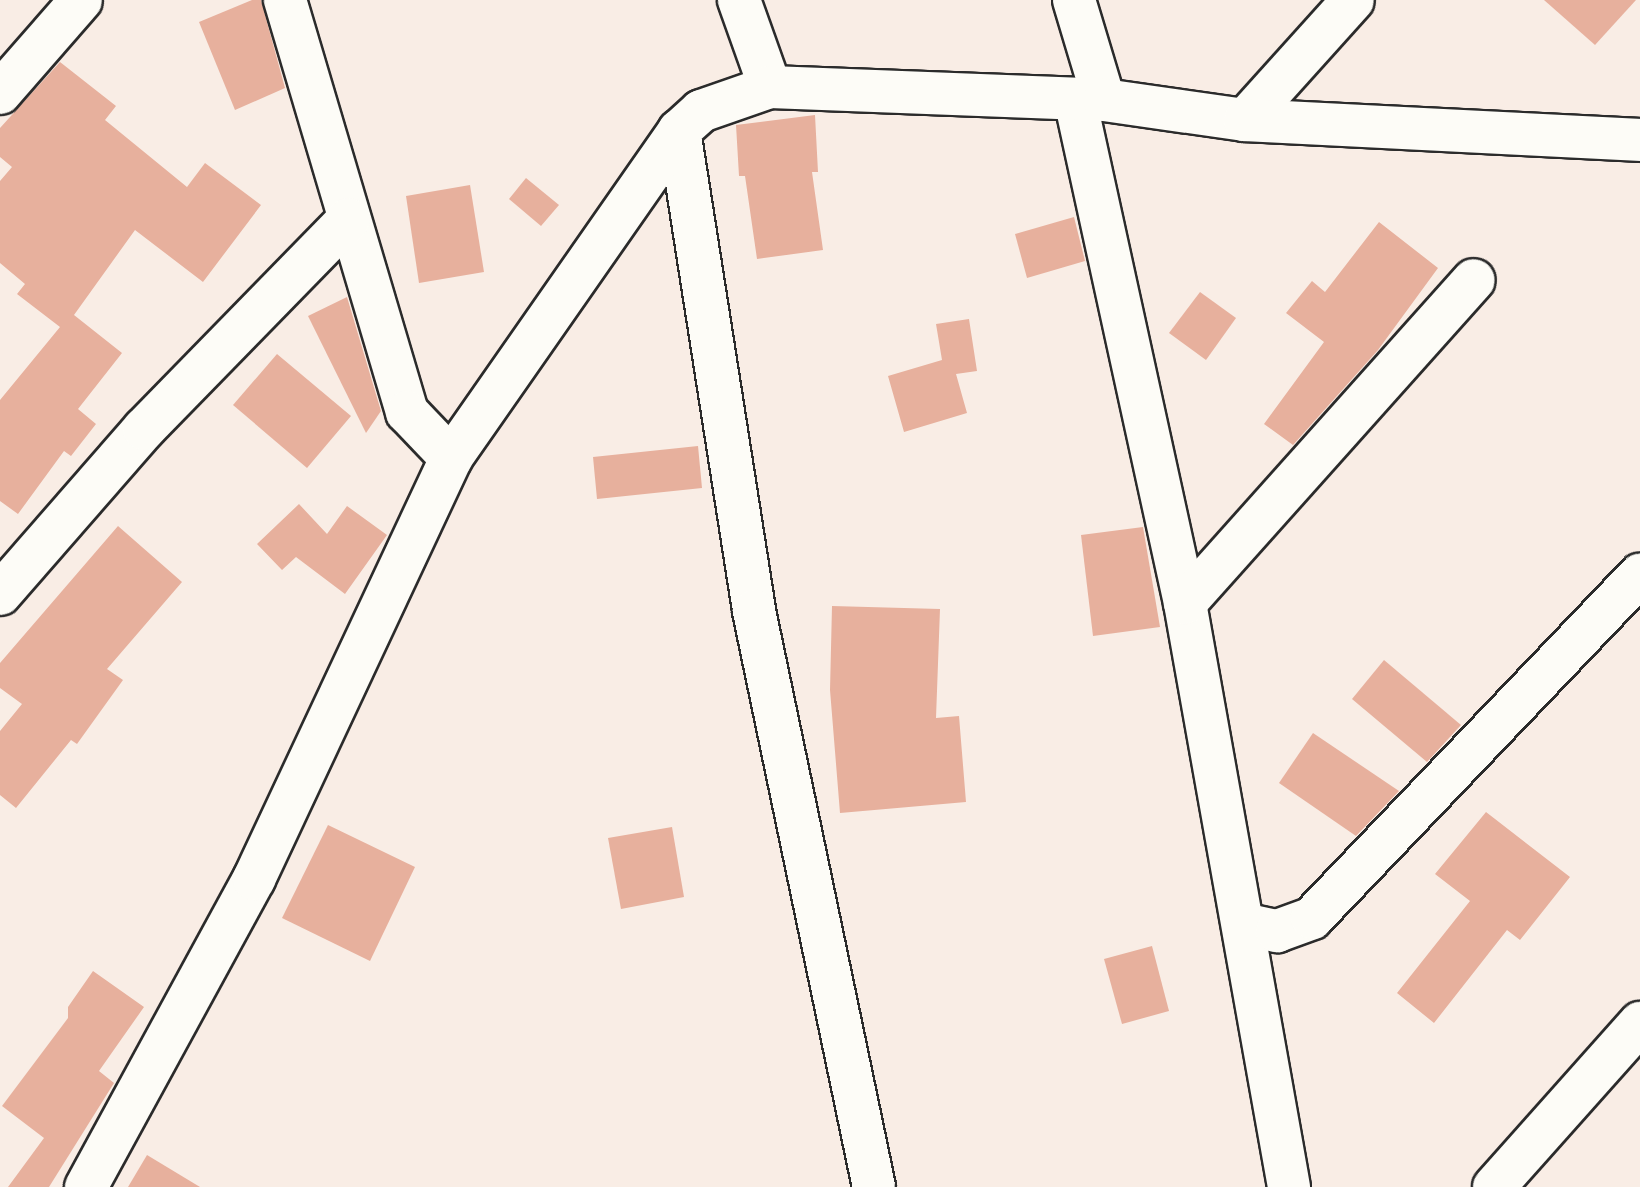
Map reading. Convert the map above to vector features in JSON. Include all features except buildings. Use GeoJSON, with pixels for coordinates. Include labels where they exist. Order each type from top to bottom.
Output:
{"type":"FeatureCollection","features":[{"type":"Feature","properties":{"kind":"street"},"geometry":{"type":"LineString","coordinates":[[0,93],[81,0]]}},
{"type":"Feature","properties":{"kind":"street"},"geometry":{"type":"LineString","coordinates":[[285,0],[407,412],[452,458]]}},
{"type":"Feature","properties":{"kind":"street"},"geometry":{"type":"LineString","coordinates":[[740,0],[770,87]]}},
{"type":"Feature","properties":{"kind":"street"},"geometry":{"type":"LineString","coordinates":[[1074,0],[1089,100],[1248,925],[1289,1187]]}},
{"type":"Feature","properties":{"kind":"street"},"geometry":{"type":"LineString","coordinates":[[1245,120],[1353,0]]}},
{"type":"Feature","properties":{"kind":"street"},"geometry":{"type":"LineString","coordinates":[[86,1187],[254,878],[452,458],[679,132],[722,99],[770,87],[1089,100],[1245,120],[1640,140]]}},
{"type":"Feature","properties":{"kind":"street"},"geometry":{"type":"LineString","coordinates":[[679,132],[754,611],[874,1187]]}},
{"type":"Feature","properties":{"kind":"street"},"geometry":{"type":"LineString","coordinates":[[0,594],[144,429],[349,218]]}},
{"type":"Feature","properties":{"kind":"street"},"geometry":{"type":"LineString","coordinates":[[1185,603],[1474,280]]}},
{"type":"Feature","properties":{"kind":"street"},"geometry":{"type":"LineString","coordinates":[[1248,925],[1277,931],[1312,918],[1640,575]]}},
{"type":"Feature","properties":{"kind":"street"},"geometry":{"type":"LineString","coordinates":[[1494,1187],[1640,1023]]}}]}
